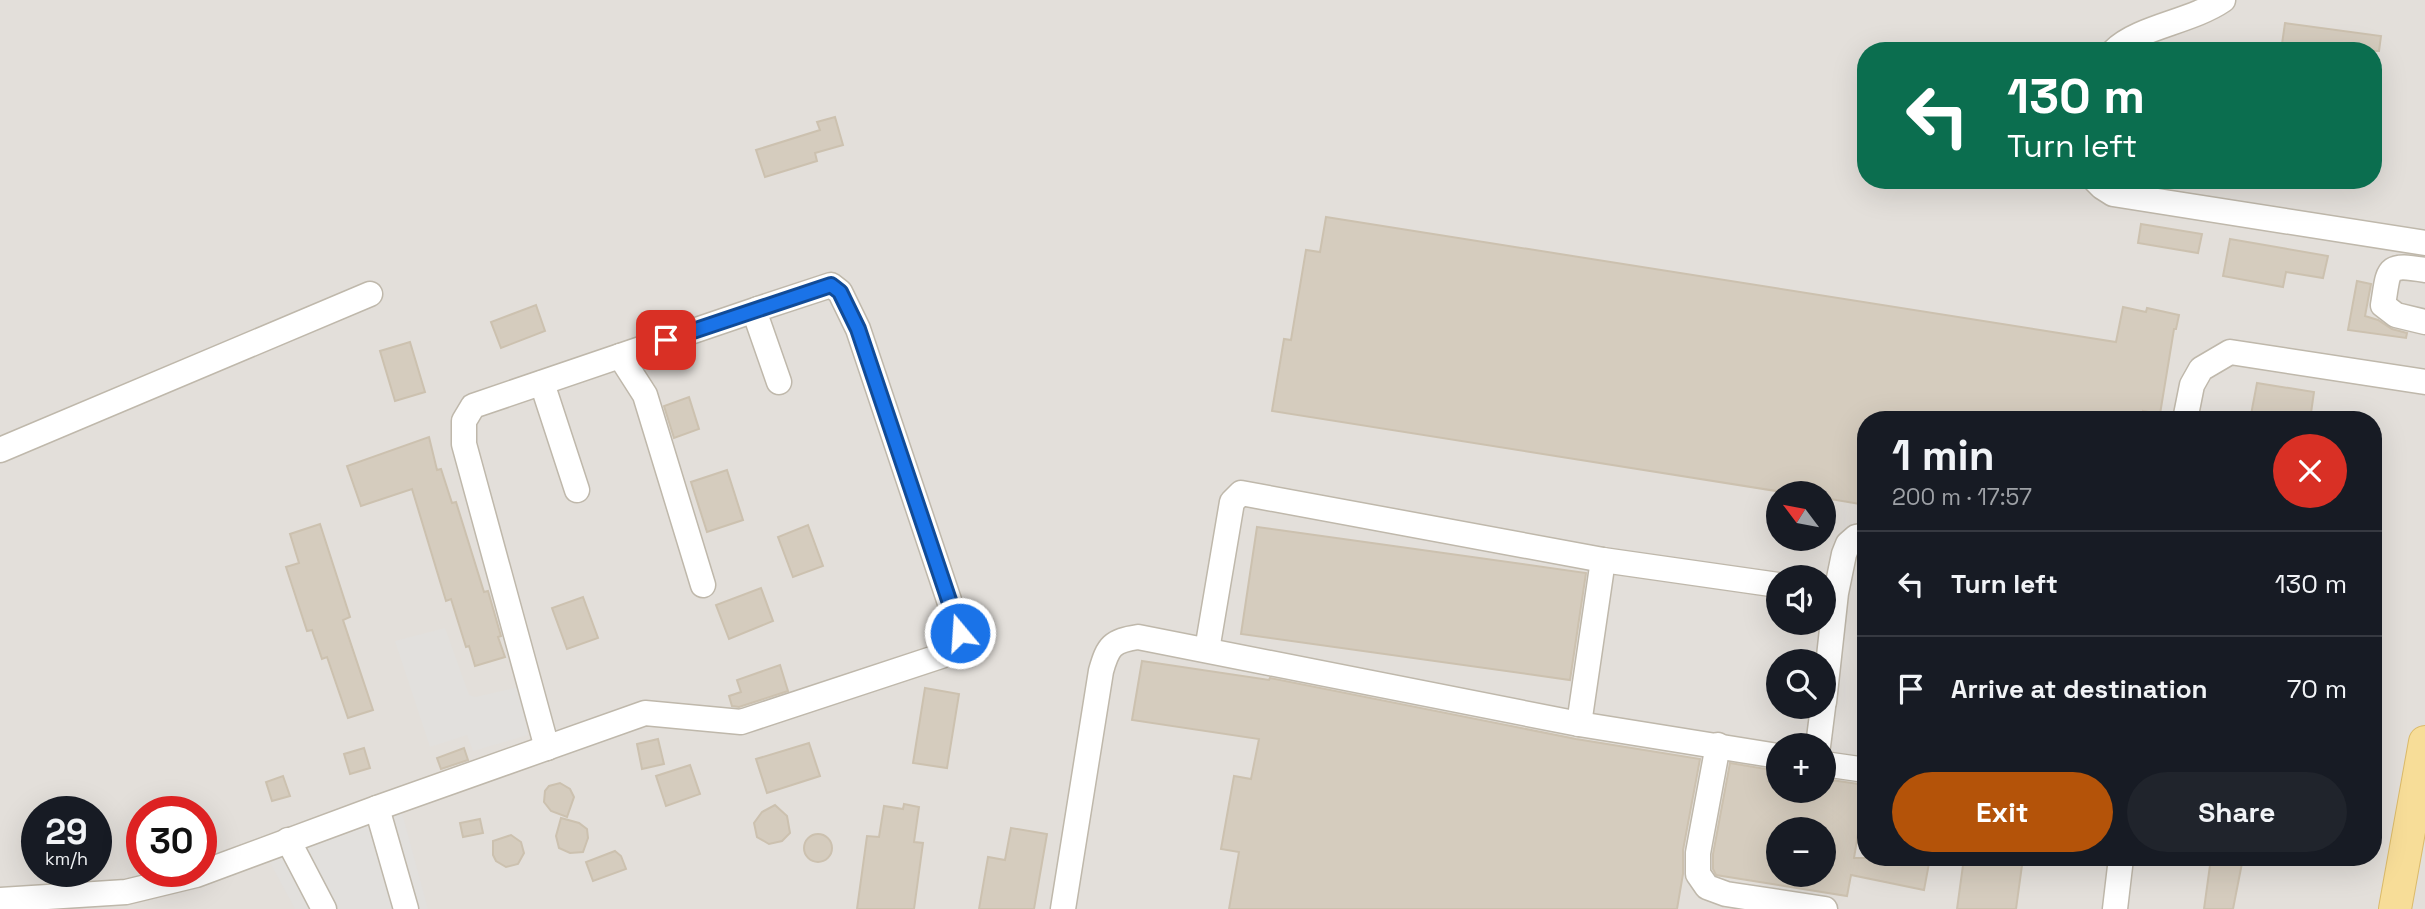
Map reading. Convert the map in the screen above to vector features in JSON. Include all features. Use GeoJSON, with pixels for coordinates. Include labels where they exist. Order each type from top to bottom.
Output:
{"type":"FeatureCollection","features":[{"type":"Feature","properties":{"kind":"main road"},"geometry":{"type":"LineString","coordinates":[[2395,909],[2425,742]]}},
{"type":"Feature","properties":{"kind":"street"},"geometry":{"type":"LineString","coordinates":[[2126,42],[2207,11],[2223,0]]}},
{"type":"Feature","properties":{"kind":"street"},"geometry":{"type":"LineString","coordinates":[[2105,189],[2113,194],[2425,243]]}},
{"type":"Feature","properties":{"kind":"street"},"geometry":{"type":"LineString","coordinates":[[2425,270],[2402,266],[2393,270],[2388,275],[2383,305],[2396,315],[2425,323]]}},
{"type":"Feature","properties":{"kind":"street"},"geometry":{"type":"LineString","coordinates":[[0,900],[126,892],[196,875],[645,713],[741,722],[941,656],[954,648],[960,633],[858,329],[840,292],[831,285],[473,407],[464,421],[464,444],[547,748]]}},
{"type":"Feature","properties":{"kind":"street"},"geometry":{"type":"LineString","coordinates":[[0,450],[370,294]]}},
{"type":"Feature","properties":{"kind":"street"},"geometry":{"type":"LineString","coordinates":[[758,309],[757,319],[779,382]]}},
{"type":"Feature","properties":{"kind":"street"},"geometry":{"type":"LineString","coordinates":[[2187,411],[2192,385],[2201,369],[2230,352],[2425,383]]}},
{"type":"Feature","properties":{"kind":"street"},"geometry":{"type":"LineString","coordinates":[[620,356],[645,395],[703,585]]}},
{"type":"Feature","properties":{"kind":"street"},"geometry":{"type":"LineString","coordinates":[[542,383],[578,490]]}},
{"type":"Feature","properties":{"kind":"street"},"geometry":{"type":"LineString","coordinates":[[1207,650],[1232,502],[1241,493],[1603,560],[1766,583]]}},
{"type":"Feature","properties":{"kind":"street"},"geometry":{"type":"LineString","coordinates":[[1836,576],[1848,544],[1857,537]]}},
{"type":"Feature","properties":{"kind":"street"},"geometry":{"type":"LineString","coordinates":[[1579,724],[1603,560]]}},
{"type":"Feature","properties":{"kind":"street"},"geometry":{"type":"LineString","coordinates":[[1063,909],[1101,671],[1106,652],[1119,640],[1138,637],[1579,724],[1766,754]]}},
{"type":"Feature","properties":{"kind":"street"},"geometry":{"type":"LineString","coordinates":[[1717,745],[1698,853],[1698,874],[1707,887],[1726,894],[1825,909]]}},
{"type":"Feature","properties":{"kind":"street"},"geometry":{"type":"LineString","coordinates":[[1836,766],[1857,769]]}},
{"type":"Feature","properties":{"kind":"street"},"geometry":{"type":"LineString","coordinates":[[377,808],[405,909]]}},
{"type":"Feature","properties":{"kind":"street"},"geometry":{"type":"LineString","coordinates":[[288,840],[324,909]]}},
{"type":"Feature","properties":{"kind":"street"},"geometry":{"type":"LineString","coordinates":[[2115,909],[2120,866]]}},
{"type":"Feature","properties":{"kind":"shaded area"},"geometry":{"type":"Polygon","coordinates":[[[0,0],[2425,0],[2425,909],[0,909],[0,0]]]}},
{"type":"Feature","properties":{"kind":"shaded area"},"geometry":{"type":"Polygon","coordinates":[[[445,628],[469,695],[475,697],[519,687],[528,735],[473,751],[467,735],[430,747],[395,641],[445,628]]]}},
{"type":"Feature","properties":{"kind":"shaded area"},"geometry":{"type":"Polygon","coordinates":[[[401,809],[428,909],[295,909],[267,857],[401,809]]]}},
{"type":"Feature","properties":{"kind":"building"},"geometry":{"type":"Polygon","coordinates":[[[2285,23],[2381,36],[2380,42],[2282,42],[2285,23]]]}},
{"type":"Feature","properties":{"kind":"building"},"geometry":{"type":"Polygon","coordinates":[[[835,117],[843,145],[815,153],[817,161],[765,177],[756,150],[820,130],[817,122],[835,117]]]}},
{"type":"Feature","properties":{"kind":"building"},"geometry":{"type":"Polygon","coordinates":[[[1326,217],[2116,342],[2123,307],[2146,312],[2147,308],[2179,315],[2174,329],[2160,411],[1857,411],[1857,504],[1836,500],[1836,481],[1766,481],[1766,489],[1272,411],[1284,339],[1291,340],[1306,250],[1320,252],[1326,217]]]}},
{"type":"Feature","properties":{"kind":"building"},"geometry":{"type":"Polygon","coordinates":[[[2141,224],[2202,234],[2198,253],[2138,243],[2141,224]]]}},
{"type":"Feature","properties":{"kind":"building"},"geometry":{"type":"Polygon","coordinates":[[[2230,239],[2328,256],[2323,278],[2286,272],[2283,287],[2223,276],[2230,239]]]}},
{"type":"Feature","properties":{"kind":"building"},"geometry":{"type":"Polygon","coordinates":[[[2357,281],[2371,284],[2365,316],[2407,333],[2406,338],[2348,330],[2357,281]]]}},
{"type":"Feature","properties":{"kind":"building"},"geometry":{"type":"Polygon","coordinates":[[[536,305],[545,331],[501,348],[491,322],[536,305]]]}},
{"type":"Feature","properties":{"kind":"building"},"geometry":{"type":"Polygon","coordinates":[[[410,342],[425,392],[395,401],[380,351],[410,342]]]}},
{"type":"Feature","properties":{"kind":"building"},"geometry":{"type":"Polygon","coordinates":[[[2257,383],[2314,392],[2311,411],[2252,411],[2257,383]]]}},
{"type":"Feature","properties":{"kind":"building"},"geometry":{"type":"Polygon","coordinates":[[[689,397],[699,429],[674,438],[664,406],[689,397]]]}},
{"type":"Feature","properties":{"kind":"building"},"geometry":{"type":"Polygon","coordinates":[[[429,437],[437,470],[441,469],[452,503],[456,502],[484,592],[488,591],[501,636],[498,637],[505,657],[475,666],[451,599],[446,601],[412,489],[361,506],[347,466],[429,437]]]}},
{"type":"Feature","properties":{"kind":"building"},"geometry":{"type":"Polygon","coordinates":[[[727,470],[743,520],[707,532],[691,482],[727,470]]]}},
{"type":"Feature","properties":{"kind":"building"},"geometry":{"type":"Polygon","coordinates":[[[320,524],[350,617],[343,620],[373,710],[348,718],[327,657],[322,659],[312,630],[307,631],[286,567],[299,563],[290,534],[320,524]]]}},
{"type":"Feature","properties":{"kind":"building"},"geometry":{"type":"Polygon","coordinates":[[[808,525],[823,566],[793,577],[778,537],[808,525]]]}},
{"type":"Feature","properties":{"kind":"building"},"geometry":{"type":"Polygon","coordinates":[[[1257,527],[1586,573],[1570,680],[1241,634],[1257,527]]]}},
{"type":"Feature","properties":{"kind":"building"},"geometry":{"type":"Polygon","coordinates":[[[761,588],[773,621],[729,639],[716,605],[761,588]]]}},
{"type":"Feature","properties":{"kind":"building"},"geometry":{"type":"Polygon","coordinates":[[[583,597],[598,638],[567,649],[552,608],[583,597]]]}},
{"type":"Feature","properties":{"kind":"building"},"geometry":{"type":"Polygon","coordinates":[[[1142,661],[1269,680],[1270,678],[1576,739],[1700,759],[1683,850],[1683,874],[1677,909],[1229,909],[1239,852],[1221,849],[1234,776],[1251,779],[1259,739],[1132,720],[1142,661]]]}},
{"type":"Feature","properties":{"kind":"building"},"geometry":{"type":"Polygon","coordinates":[[[780,665],[788,691],[739,707],[732,706],[729,696],[741,692],[737,680],[780,665]]]}},
{"type":"Feature","properties":{"kind":"building"},"geometry":{"type":"Polygon","coordinates":[[[925,688],[959,694],[947,768],[913,763],[925,688]]]}},
{"type":"Feature","properties":{"kind":"building"},"geometry":{"type":"Polygon","coordinates":[[[658,739],[664,764],[642,769],[637,744],[658,739]]]}},
{"type":"Feature","properties":{"kind":"building"},"geometry":{"type":"Polygon","coordinates":[[[809,743],[820,776],[767,793],[756,759],[809,743]]]}},
{"type":"Feature","properties":{"kind":"building"},"geometry":{"type":"Polygon","coordinates":[[[364,748],[370,768],[350,774],[344,754],[364,748]]]}},
{"type":"Feature","properties":{"kind":"building"},"geometry":{"type":"Polygon","coordinates":[[[464,748],[468,760],[441,769],[437,758],[464,748]]]}},
{"type":"Feature","properties":{"kind":"building"},"geometry":{"type":"Polygon","coordinates":[[[1730,763],[1766,769],[1766,803],[1836,803],[1836,781],[1857,784],[1857,840],[1854,858],[1857,858],[1857,866],[1928,866],[1924,890],[1851,875],[1847,896],[1791,887],[1836,887],[1836,817],[1766,817],[1766,883],[1716,875],[1713,869],[1713,854],[1730,763]]]}},
{"type":"Feature","properties":{"kind":"building"},"geometry":{"type":"Polygon","coordinates":[[[690,765],[700,794],[666,806],[656,776],[690,765]]]}},
{"type":"Feature","properties":{"kind":"building"},"geometry":{"type":"Polygon","coordinates":[[[283,776],[290,796],[272,801],[266,782],[283,776]]]}},
{"type":"Feature","properties":{"kind":"building"},"geometry":{"type":"Polygon","coordinates":[[[560,783],[570,789],[574,797],[567,817],[551,811],[544,802],[545,791],[549,786],[560,783]]]}},
{"type":"Feature","properties":{"kind":"building"},"geometry":{"type":"Polygon","coordinates":[[[904,804],[919,807],[914,842],[923,843],[914,909],[857,909],[867,836],[879,837],[884,806],[903,809],[904,804]]]}},
{"type":"Feature","properties":{"kind":"building"},"geometry":{"type":"Polygon","coordinates":[[[775,805],[787,816],[790,833],[782,841],[769,844],[757,837],[754,823],[762,812],[775,805]]]}},
{"type":"Feature","properties":{"kind":"building"},"geometry":{"type":"Polygon","coordinates":[[[561,818],[579,823],[587,829],[588,838],[583,852],[570,853],[559,848],[556,836],[561,818]]]}},
{"type":"Feature","properties":{"kind":"building"},"geometry":{"type":"Polygon","coordinates":[[[480,819],[483,833],[463,837],[460,823],[480,819]]]}},
{"type":"Feature","properties":{"kind":"building"},"geometry":{"type":"Polygon","coordinates":[[[1011,828],[1047,834],[1034,909],[979,909],[988,857],[1005,860],[1011,828]]]}},
{"type":"Feature","properties":{"kind":"building"},"geometry":{"type":"Polygon","coordinates":[[[818,834],[828,838],[832,848],[828,858],[818,862],[808,858],[804,848],[808,838],[818,834]]]}},
{"type":"Feature","properties":{"kind":"building"},"geometry":{"type":"Polygon","coordinates":[[[511,835],[521,842],[524,853],[518,864],[506,867],[496,861],[493,855],[493,841],[511,835]]]}},
{"type":"Feature","properties":{"kind":"building"},"geometry":{"type":"Polygon","coordinates":[[[615,851],[621,856],[626,869],[593,881],[586,862],[615,851]]]}},
{"type":"Feature","properties":{"kind":"building"},"geometry":{"type":"Polygon","coordinates":[[[1963,866],[2022,866],[2016,909],[1957,909],[1963,866]]]}},
{"type":"Feature","properties":{"kind":"building"},"geometry":{"type":"Polygon","coordinates":[[[2210,866],[2241,866],[2233,909],[2204,909],[2210,866]]]}},
{"type":"Feature","properties":{"kind":"route"},"geometry":{"type":"LineString","coordinates":[[666,340],[831,285],[840,292],[858,329],[960,633]]}}]}
